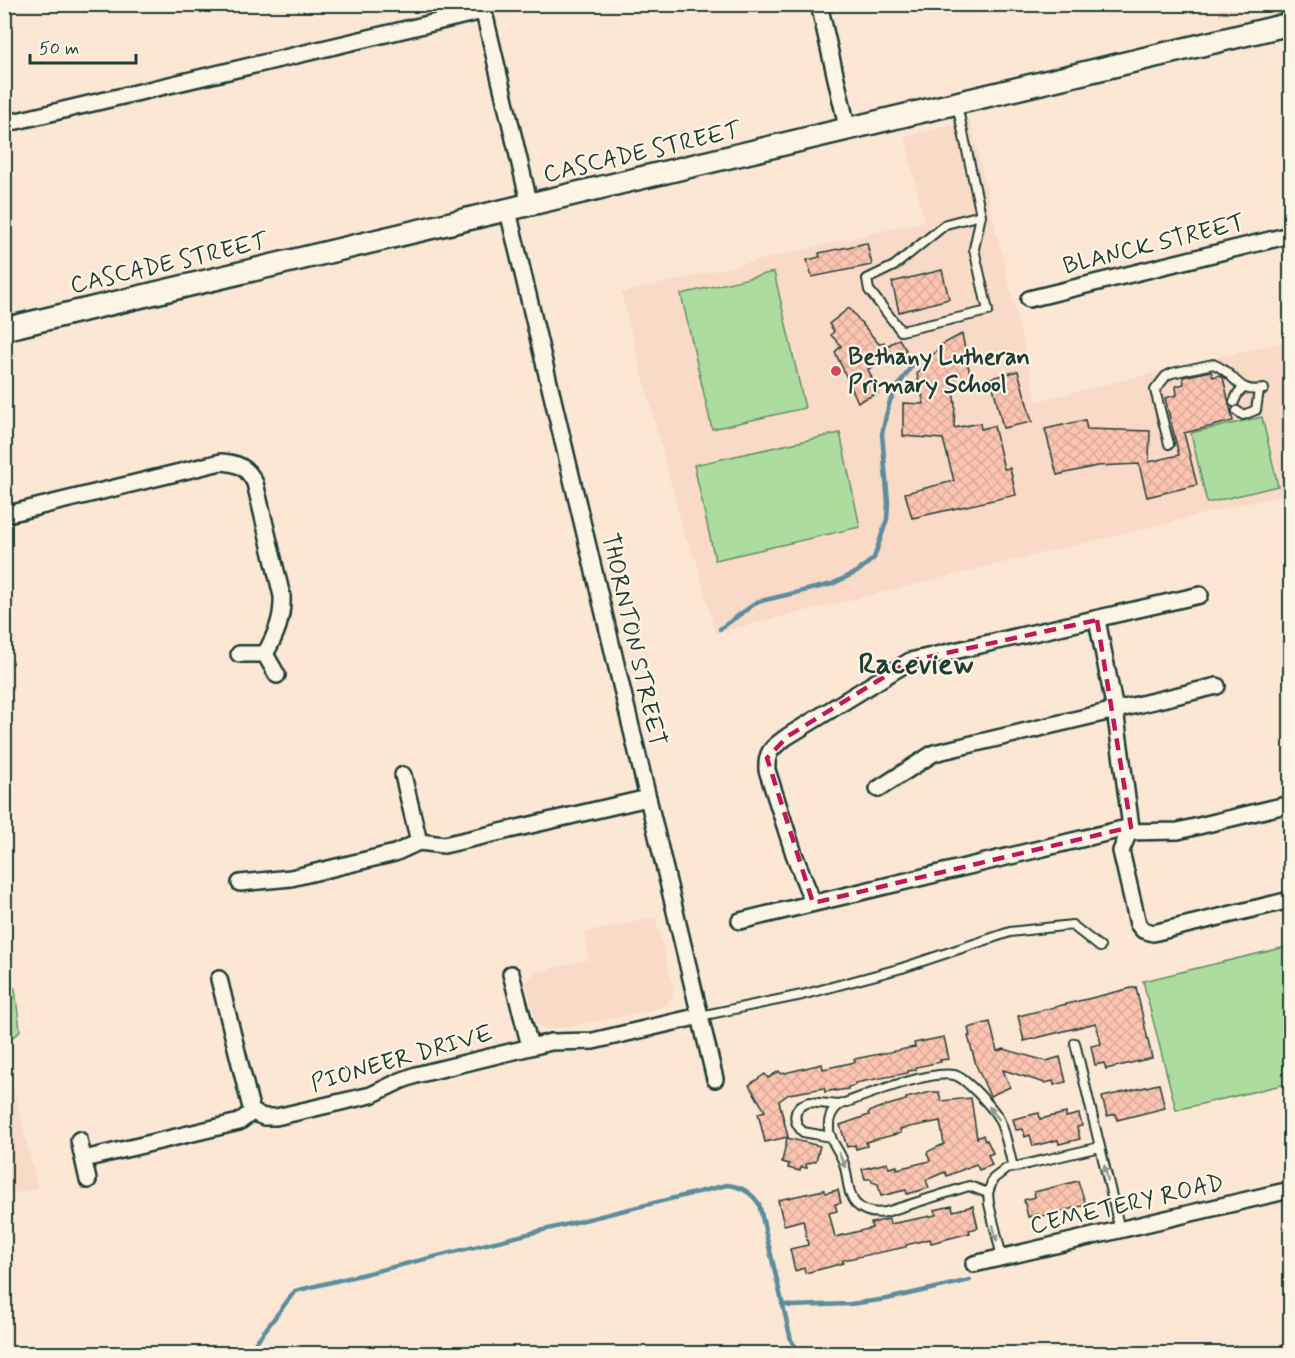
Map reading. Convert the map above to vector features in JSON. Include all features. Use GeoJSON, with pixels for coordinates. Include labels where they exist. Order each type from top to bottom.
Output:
{"type":"FeatureCollection","features":[{"type":"Feature","properties":{"kind":"main road","name":"CASCADE STREET"},"geometry":{"type":"LineString","coordinates":[[4,329],[957,105],[1290,24]]}},
{"type":"Feature","properties":{"kind":"street"},"geometry":{"type":"LineString","coordinates":[[819,4],[848,130]]}},
{"type":"Feature","properties":{"kind":"street"},"geometry":{"type":"LineString","coordinates":[[4,124],[483,8],[530,206]]}},
{"type":"Feature","properties":{"kind":"street","name":"THORNTON STREET"},"geometry":{"type":"LineString","coordinates":[[508,211],[715,1079]]}},
{"type":"Feature","properties":{"kind":"street","name":"BLANCK STREET"},"geometry":{"type":"LineString","coordinates":[[1029,299],[1290,236]]}},
{"type":"Feature","properties":{"kind":"street"},"geometry":{"type":"LineString","coordinates":[[4,515],[221,462],[243,467],[250,473],[255,483],[282,596],[283,609],[280,622],[265,654]]}},
{"type":"Feature","properties":{"kind":"street"},"geometry":{"type":"LineString","coordinates":[[813,903],[794,854],[767,770],[766,758],[771,748],[910,661],[1200,595]]}},
{"type":"Feature","properties":{"kind":"street"},"geometry":{"type":"LineString","coordinates":[[1097,620],[1115,710],[1130,830],[1121,850],[1138,924],[1143,930],[1153,933],[1290,900]]}},
{"type":"Feature","properties":{"kind":"street"},"geometry":{"type":"LineString","coordinates":[[239,654],[265,654]]}},
{"type":"Feature","properties":{"kind":"street"},"geometry":{"type":"LineString","coordinates":[[265,654],[278,675]]}},
{"type":"Feature","properties":{"kind":"street"},"geometry":{"type":"LineString","coordinates":[[878,789],[934,753],[1217,686]]}},
{"type":"Feature","properties":{"kind":"street"},"geometry":{"type":"LineString","coordinates":[[403,775],[418,842]]}},
{"type":"Feature","properties":{"kind":"street"},"geometry":{"type":"LineString","coordinates":[[240,883],[291,878],[395,853],[418,842],[444,845],[648,798]]}},
{"type":"Feature","properties":{"kind":"street"},"geometry":{"type":"LineString","coordinates":[[740,921],[1130,830],[1178,831],[1290,804]]}},
{"type":"Feature","properties":{"kind":"street"},"geometry":{"type":"LineString","coordinates":[[512,974],[530,1046]]}},
{"type":"Feature","properties":{"kind":"street"},"geometry":{"type":"LineString","coordinates":[[84,1160],[239,1122],[252,1112],[219,978]]}},
{"type":"Feature","properties":{"kind":"street","name":"PIONEER DRIVE"},"geometry":{"type":"LineString","coordinates":[[252,1112],[264,1117],[276,1117],[371,1095],[416,1075],[530,1046],[551,1042],[593,1041],[700,1016]]}},
{"type":"Feature","properties":{"kind":"street"},"geometry":{"type":"LineString","coordinates":[[80,1140],[88,1180]]}},
{"type":"Feature","properties":{"kind":"street","name":"CEMETERY ROAD"},"geometry":{"type":"LineString","coordinates":[[974,1264],[1290,1190]]}},
{"type":"Feature","properties":{"kind":"lane"},"geometry":{"type":"LineString","coordinates":[[957,105],[981,215],[974,249],[988,311],[901,331],[869,290],[867,279],[894,266],[946,224],[981,215]]}},
{"type":"Feature","properties":{"kind":"lane"},"geometry":{"type":"LineString","coordinates":[[1169,444],[1155,390],[1166,376],[1213,364],[1229,374],[1244,388],[1254,391],[1262,390],[1256,410],[1243,415],[1237,411]]}},
{"type":"Feature","properties":{"kind":"lane"},"geometry":{"type":"LineString","coordinates":[[1234,402],[1238,393],[1244,388]]}},
{"type":"Feature","properties":{"kind":"lane"},"geometry":{"type":"LineString","coordinates":[[700,1016],[801,995],[891,971],[1010,932],[1072,926],[1100,947]]}},
{"type":"Feature","properties":{"kind":"lane"},"geometry":{"type":"LineString","coordinates":[[1075,1043],[1120,1230]]}},
{"type":"Feature","properties":{"kind":"lane"},"geometry":{"type":"LineString","coordinates":[[831,1137],[802,1132],[795,1115],[800,1106],[809,1102],[839,1105],[901,1083],[943,1074],[955,1074],[965,1080],[997,1116],[1013,1167]]}},
{"type":"Feature","properties":{"kind":"lane"},"geometry":{"type":"LineString","coordinates":[[839,1105],[830,1116],[829,1129],[844,1163],[852,1198],[856,1204],[876,1214],[969,1186],[988,1193]]}},
{"type":"Feature","properties":{"kind":"lane"},"geometry":{"type":"LineString","coordinates":[[1002,1257],[988,1204],[988,1193],[993,1179],[1006,1169],[1100,1148]]}},
{"type":"Feature","properties":{"kind":"highlighted area"},"geometry":{"type":"Polygon","coordinates":[[[1097,620],[1131,827],[813,903],[767,758],[788,736],[910,661],[1097,620]]]}},
{"type":"Feature","properties":{"kind":"shaded area"},"geometry":{"type":"Polygon","coordinates":[[[1216,4],[1273,5],[1220,17],[1216,4]]]}},
{"type":"Feature","properties":{"kind":"shaded area","name":"Bethany Lutheran Primary School"},"geometry":{"type":"Polygon","coordinates":[[[970,120],[1037,401],[1290,340],[1290,493],[715,633],[697,563],[684,534],[621,293],[924,221],[905,137],[970,120]]]}},
{"type":"Feature","properties":{"kind":"shaded area"},"geometry":{"type":"Polygon","coordinates":[[[655,917],[674,991],[667,1004],[651,1011],[553,1029],[541,1027],[536,1023],[526,982],[535,973],[589,959],[584,933],[655,917]]]}},
{"type":"Feature","properties":{"kind":"shaded area"},"geometry":{"type":"Polygon","coordinates":[[[4,1050],[38,1188],[5,1196],[4,1196],[4,1050]]]}},
{"type":"Feature","properties":{"kind":"green space"},"geometry":{"type":"Polygon","coordinates":[[[774,272],[805,408],[712,429],[681,294],[774,272]]]}},
{"type":"Feature","properties":{"kind":"green space"},"geometry":{"type":"Polygon","coordinates":[[[1262,417],[1278,486],[1207,503],[1191,433],[1262,417]]]}},
{"type":"Feature","properties":{"kind":"green space"},"geometry":{"type":"Polygon","coordinates":[[[840,433],[860,527],[715,560],[694,465],[840,433]]]}},
{"type":"Feature","properties":{"kind":"green space"},"geometry":{"type":"Polygon","coordinates":[[[1290,946],[1290,1083],[1176,1110],[1143,981],[1290,946]]]}},
{"type":"Feature","properties":{"kind":"green space"},"geometry":{"type":"Polygon","coordinates":[[[4,975],[15,989],[20,1030],[12,1036],[5,1036],[4,975]]]}},
{"type":"Feature","properties":{"kind":"building"},"geometry":{"type":"Polygon","coordinates":[[[867,243],[872,265],[812,277],[807,260],[820,257],[819,253],[867,243]]]}},
{"type":"Feature","properties":{"kind":"building"},"geometry":{"type":"Polygon","coordinates":[[[942,270],[949,299],[899,312],[892,282],[942,270]]]}},
{"type":"Feature","properties":{"kind":"building"},"geometry":{"type":"Polygon","coordinates":[[[849,308],[879,344],[884,342],[885,347],[899,339],[906,350],[868,369],[878,393],[858,402],[835,352],[841,346],[831,335],[834,331],[829,324],[849,308]]]}},
{"type":"Feature","properties":{"kind":"building"},"geometry":{"type":"Polygon","coordinates":[[[962,334],[971,380],[952,385],[955,404],[954,428],[980,423],[981,429],[994,426],[1004,469],[1010,468],[1016,495],[912,518],[905,493],[954,481],[943,439],[903,436],[903,403],[924,404],[917,374],[941,345],[962,334]]]}},
{"type":"Feature","properties":{"kind":"building"},"geometry":{"type":"Polygon","coordinates":[[[1018,371],[1032,422],[1003,428],[991,378],[1018,371]]]}},
{"type":"Feature","properties":{"kind":"building"},"geometry":{"type":"Polygon","coordinates":[[[1211,371],[1213,377],[1220,375],[1223,377],[1233,421],[1184,433],[1197,485],[1147,497],[1139,464],[1097,466],[1057,475],[1045,429],[1085,420],[1087,429],[1150,431],[1149,462],[1179,455],[1165,398],[1177,395],[1176,386],[1184,384],[1183,377],[1211,371]]]}},
{"type":"Feature","properties":{"kind":"building"},"geometry":{"type":"Polygon","coordinates":[[[1136,987],[1152,1058],[1106,1069],[1104,1063],[1095,1065],[1091,1046],[1101,1044],[1096,1023],[1024,1041],[1018,1016],[1136,987]]]}},
{"type":"Feature","properties":{"kind":"building"},"geometry":{"type":"Polygon","coordinates":[[[990,1022],[997,1051],[1004,1049],[1046,1061],[1060,1057],[1066,1082],[1054,1085],[1053,1081],[1045,1083],[1003,1070],[1010,1087],[990,1096],[976,1065],[968,1028],[990,1022]]]}},
{"type":"Feature","properties":{"kind":"building"},"geometry":{"type":"Polygon","coordinates":[[[944,1037],[949,1059],[940,1060],[941,1062],[916,1067],[916,1070],[908,1071],[908,1073],[855,1083],[856,1085],[848,1089],[825,1092],[824,1088],[789,1094],[779,1101],[788,1137],[765,1142],[758,1113],[765,1111],[749,1085],[765,1074],[768,1078],[779,1071],[781,1074],[822,1064],[823,1069],[855,1062],[854,1059],[915,1047],[914,1043],[944,1037]]]}},
{"type":"Feature","properties":{"kind":"building"},"geometry":{"type":"Polygon","coordinates":[[[1159,1084],[1165,1108],[1117,1120],[1116,1114],[1107,1116],[1102,1097],[1159,1084]]]}},
{"type":"Feature","properties":{"kind":"building"},"geometry":{"type":"Polygon","coordinates":[[[931,1092],[939,1092],[941,1101],[971,1098],[977,1138],[983,1135],[985,1141],[987,1140],[993,1153],[988,1155],[992,1165],[979,1170],[976,1164],[947,1176],[945,1172],[926,1180],[929,1188],[907,1194],[906,1190],[881,1196],[878,1184],[872,1182],[871,1179],[865,1179],[862,1169],[887,1163],[889,1168],[897,1166],[897,1169],[930,1161],[927,1153],[944,1144],[940,1121],[900,1129],[901,1133],[866,1142],[867,1146],[856,1149],[855,1145],[847,1147],[840,1125],[869,1115],[868,1113],[875,1109],[931,1092]]]}},
{"type":"Feature","properties":{"kind":"building"},"geometry":{"type":"Polygon","coordinates":[[[1039,1113],[1040,1119],[1066,1113],[1066,1117],[1079,1114],[1082,1126],[1077,1127],[1080,1139],[1059,1144],[1058,1140],[1033,1146],[1030,1135],[1025,1137],[1023,1129],[1016,1130],[1013,1119],[1039,1113]]]}},
{"type":"Feature","properties":{"kind":"building"},"geometry":{"type":"Polygon","coordinates":[[[787,1138],[820,1146],[816,1161],[806,1164],[807,1168],[801,1167],[800,1171],[788,1168],[789,1164],[782,1162],[787,1138]]]}},
{"type":"Feature","properties":{"kind":"building"},"geometry":{"type":"Polygon","coordinates":[[[1078,1181],[1086,1205],[1038,1217],[1038,1214],[1028,1217],[1024,1200],[1035,1197],[1034,1192],[1078,1181]]]}},
{"type":"Feature","properties":{"kind":"building"},"geometry":{"type":"Polygon","coordinates":[[[824,1190],[825,1193],[838,1190],[841,1203],[835,1204],[837,1211],[829,1213],[835,1237],[872,1228],[871,1223],[889,1219],[890,1224],[936,1215],[934,1210],[952,1206],[953,1211],[973,1206],[978,1228],[969,1230],[970,1233],[931,1243],[930,1239],[906,1245],[906,1247],[843,1260],[843,1263],[805,1273],[804,1268],[795,1271],[790,1249],[808,1245],[803,1220],[784,1225],[778,1200],[824,1190]]]}},
{"type":"Feature","properties":{"kind":"waterway"},"geometry":{"type":"LineString","coordinates":[[720,629],[757,602],[832,584],[857,572],[874,558],[887,519],[888,503],[882,434],[890,401],[914,362]]}},
{"type":"Feature","properties":{"kind":"waterway"},"geometry":{"type":"LineString","coordinates":[[247,1354],[295,1291],[727,1185],[745,1190],[759,1204],[791,1340],[802,1354]]}},
{"type":"Feature","properties":{"kind":"waterway"},"geometry":{"type":"LineString","coordinates":[[782,1304],[791,1306],[850,1304],[887,1299],[970,1280]]}},
{"type":"Feature","properties":{"kind":"place","name":"Bethany Lutheran Primary School"},"geometry":{"type":"Point","coordinates":[836,371]}},
{"type":"Feature","properties":{"kind":"district","name":"Raceview"},"geometry":{"type":"Point","coordinates":[916,664]}}]}
